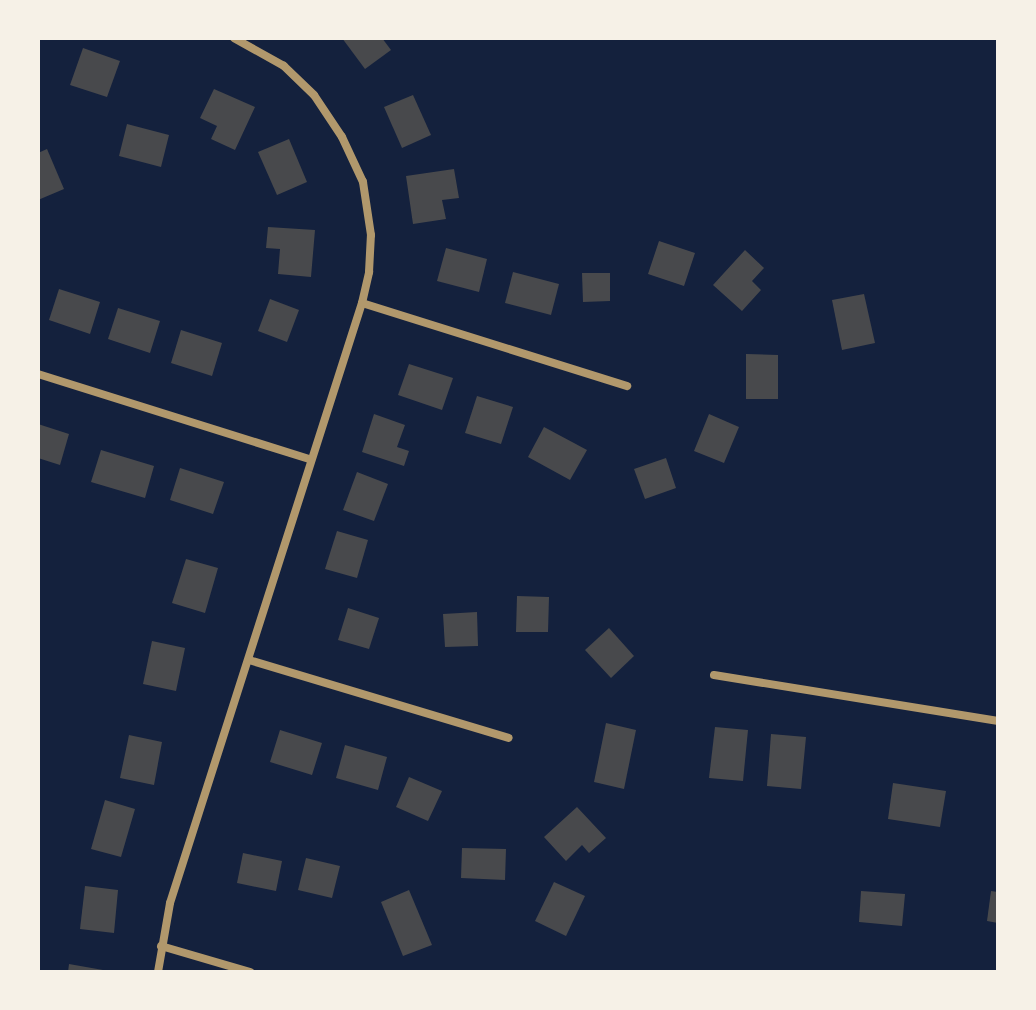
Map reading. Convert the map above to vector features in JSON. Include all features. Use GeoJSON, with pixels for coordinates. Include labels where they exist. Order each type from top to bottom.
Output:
{"type":"FeatureCollection","features":[{"type":"Feature","properties":{"kind":"street"},"geometry":{"type":"LineString","coordinates":[[158,972],[170,903],[362,303],[371,235],[363,182],[342,137],[314,95],[284,66],[234,38]]}},
{"type":"Feature","properties":{"kind":"street"},"geometry":{"type":"LineString","coordinates":[[362,303],[627,386]]}},
{"type":"Feature","properties":{"kind":"street"},"geometry":{"type":"LineString","coordinates":[[38,374],[310,459]]}},
{"type":"Feature","properties":{"kind":"street"},"geometry":{"type":"LineString","coordinates":[[249,660],[509,738]]}},
{"type":"Feature","properties":{"kind":"street"},"geometry":{"type":"LineString","coordinates":[[714,675],[998,721]]}},
{"type":"Feature","properties":{"kind":"street"},"geometry":{"type":"LineString","coordinates":[[161,946],[250,972]]}},
{"type":"Feature","properties":{"kind":"building"},"geometry":{"type":"Polygon","coordinates":[[[342,38],[382,38],[391,50],[365,69],[342,38]]]}},
{"type":"Feature","properties":{"kind":"building"},"geometry":{"type":"Polygon","coordinates":[[[83,48],[120,61],[107,97],[70,85],[83,48]]]}},
{"type":"Feature","properties":{"kind":"building"},"geometry":{"type":"Polygon","coordinates":[[[214,89],[255,107],[235,150],[211,139],[217,126],[200,118],[214,89]]]}},
{"type":"Feature","properties":{"kind":"building"},"geometry":{"type":"Polygon","coordinates":[[[413,95],[431,135],[402,148],[384,107],[413,95]]]}},
{"type":"Feature","properties":{"kind":"building"},"geometry":{"type":"Polygon","coordinates":[[[127,124],[169,135],[161,167],[119,156],[127,124]]]}},
{"type":"Feature","properties":{"kind":"building"},"geometry":{"type":"Polygon","coordinates":[[[289,139],[307,182],[277,195],[258,152],[289,139]]]}},
{"type":"Feature","properties":{"kind":"building"},"geometry":{"type":"Polygon","coordinates":[[[47,149],[64,189],[38,200],[38,153],[47,149]]]}},
{"type":"Feature","properties":{"kind":"building"},"geometry":{"type":"Polygon","coordinates":[[[454,169],[459,198],[442,200],[446,219],[413,224],[406,176],[454,169]]]}},
{"type":"Feature","properties":{"kind":"building"},"geometry":{"type":"Polygon","coordinates":[[[268,227],[315,230],[311,277],[278,274],[280,249],[266,248],[268,227]]]}},
{"type":"Feature","properties":{"kind":"building"},"geometry":{"type":"Polygon","coordinates":[[[659,241],[695,253],[684,286],[648,274],[659,241]]]}},
{"type":"Feature","properties":{"kind":"building"},"geometry":{"type":"Polygon","coordinates":[[[446,248],[487,259],[479,292],[437,281],[446,248]]]}},
{"type":"Feature","properties":{"kind":"building"},"geometry":{"type":"Polygon","coordinates":[[[745,250],[764,268],[752,281],[761,290],[742,311],[713,285],[745,250]]]}},
{"type":"Feature","properties":{"kind":"building"},"geometry":{"type":"Polygon","coordinates":[[[513,272],[559,284],[551,315],[505,303],[513,272]]]}},
{"type":"Feature","properties":{"kind":"building"},"geometry":{"type":"Polygon","coordinates":[[[582,273],[610,273],[610,301],[583,302],[582,273]]]}},
{"type":"Feature","properties":{"kind":"building"},"geometry":{"type":"Polygon","coordinates":[[[59,289],[100,302],[90,334],[49,320],[59,289]]]}},
{"type":"Feature","properties":{"kind":"building"},"geometry":{"type":"Polygon","coordinates":[[[864,294],[875,343],[842,350],[832,300],[864,294]]]}},
{"type":"Feature","properties":{"kind":"building"},"geometry":{"type":"Polygon","coordinates":[[[270,299],[299,310],[287,342],[258,331],[270,299]]]}},
{"type":"Feature","properties":{"kind":"building"},"geometry":{"type":"Polygon","coordinates":[[[118,308],[160,321],[150,353],[108,339],[118,308]]]}},
{"type":"Feature","properties":{"kind":"building"},"geometry":{"type":"Polygon","coordinates":[[[181,330],[222,343],[212,376],[171,363],[181,330]]]}},
{"type":"Feature","properties":{"kind":"building"},"geometry":{"type":"Polygon","coordinates":[[[746,354],[778,355],[778,399],[746,399],[746,354]]]}},
{"type":"Feature","properties":{"kind":"building"},"geometry":{"type":"Polygon","coordinates":[[[409,364],[453,378],[442,410],[398,395],[409,364]]]}},
{"type":"Feature","properties":{"kind":"building"},"geometry":{"type":"Polygon","coordinates":[[[477,396],[513,407],[501,444],[465,433],[477,396]]]}},
{"type":"Feature","properties":{"kind":"building"},"geometry":{"type":"Polygon","coordinates":[[[374,414],[405,425],[397,447],[409,451],[404,466],[362,452],[374,414]]]}},
{"type":"Feature","properties":{"kind":"building"},"geometry":{"type":"Polygon","coordinates":[[[709,414],[739,427],[724,463],[694,451],[709,414]]]}},
{"type":"Feature","properties":{"kind":"building"},"geometry":{"type":"Polygon","coordinates":[[[38,424],[69,434],[60,465],[38,458],[38,424]]]}},
{"type":"Feature","properties":{"kind":"building"},"geometry":{"type":"Polygon","coordinates":[[[544,427],[587,450],[570,480],[528,457],[544,427]]]}},
{"type":"Feature","properties":{"kind":"building"},"geometry":{"type":"Polygon","coordinates":[[[101,450],[154,466],[145,498],[91,482],[101,450]]]}},
{"type":"Feature","properties":{"kind":"building"},"geometry":{"type":"Polygon","coordinates":[[[666,458],[676,488],[645,499],[634,469],[666,458]]]}},
{"type":"Feature","properties":{"kind":"building"},"geometry":{"type":"Polygon","coordinates":[[[180,468],[224,482],[213,514],[170,500],[180,468]]]}},
{"type":"Feature","properties":{"kind":"building"},"geometry":{"type":"Polygon","coordinates":[[[357,472],[388,484],[374,521],[343,510],[357,472]]]}},
{"type":"Feature","properties":{"kind":"building"},"geometry":{"type":"Polygon","coordinates":[[[337,531],[368,540],[357,578],[325,569],[337,531]]]}},
{"type":"Feature","properties":{"kind":"building"},"geometry":{"type":"Polygon","coordinates":[[[186,559],[218,568],[205,613],[172,603],[186,559]]]}},
{"type":"Feature","properties":{"kind":"building"},"geometry":{"type":"Polygon","coordinates":[[[517,596],[549,597],[548,632],[516,632],[517,596]]]}},
{"type":"Feature","properties":{"kind":"building"},"geometry":{"type":"Polygon","coordinates":[[[348,608],[379,618],[369,649],[338,640],[348,608]]]}},
{"type":"Feature","properties":{"kind":"building"},"geometry":{"type":"Polygon","coordinates":[[[477,612],[478,646],[445,647],[443,614],[477,612]]]}},
{"type":"Feature","properties":{"kind":"building"},"geometry":{"type":"Polygon","coordinates":[[[609,628],[634,656],[611,678],[585,650],[609,628]]]}},
{"type":"Feature","properties":{"kind":"building"},"geometry":{"type":"Polygon","coordinates":[[[152,641],[185,648],[176,691],[143,684],[152,641]]]}},
{"type":"Feature","properties":{"kind":"building"},"geometry":{"type":"Polygon","coordinates":[[[606,723],[636,730],[624,789],[594,782],[606,723]]]}},
{"type":"Feature","properties":{"kind":"building"},"geometry":{"type":"Polygon","coordinates":[[[715,727],[748,730],[743,781],[709,778],[715,727]]]}},
{"type":"Feature","properties":{"kind":"building"},"geometry":{"type":"Polygon","coordinates":[[[280,730],[322,743],[312,775],[270,762],[280,730]]]}},
{"type":"Feature","properties":{"kind":"building"},"geometry":{"type":"Polygon","coordinates":[[[771,734],[806,737],[801,789],[767,786],[771,734]]]}},
{"type":"Feature","properties":{"kind":"building"},"geometry":{"type":"Polygon","coordinates":[[[129,735],[162,742],[154,785],[120,778],[129,735]]]}},
{"type":"Feature","properties":{"kind":"building"},"geometry":{"type":"Polygon","coordinates":[[[345,745],[387,757],[378,790],[336,778],[345,745]]]}},
{"type":"Feature","properties":{"kind":"building"},"geometry":{"type":"Polygon","coordinates":[[[409,777],[442,791],[428,821],[396,807],[409,777]]]}},
{"type":"Feature","properties":{"kind":"building"},"geometry":{"type":"Polygon","coordinates":[[[893,783],[946,791],[940,827],[888,819],[893,783]]]}},
{"type":"Feature","properties":{"kind":"building"},"geometry":{"type":"Polygon","coordinates":[[[105,800],[135,809],[121,857],[91,849],[105,800]]]}},
{"type":"Feature","properties":{"kind":"building"},"geometry":{"type":"Polygon","coordinates":[[[577,807],[606,838],[589,853],[582,845],[566,861],[544,837],[577,807]]]}},
{"type":"Feature","properties":{"kind":"building"},"geometry":{"type":"Polygon","coordinates":[[[462,848],[506,849],[505,880],[461,878],[462,848]]]}},
{"type":"Feature","properties":{"kind":"building"},"geometry":{"type":"Polygon","coordinates":[[[243,853],[282,861],[276,891],[237,883],[243,853]]]}},
{"type":"Feature","properties":{"kind":"building"},"geometry":{"type":"Polygon","coordinates":[[[306,858],[340,866],[332,898],[298,890],[306,858]]]}},
{"type":"Feature","properties":{"kind":"building"},"geometry":{"type":"Polygon","coordinates":[[[554,882],[585,896],[566,936],[535,921],[554,882]]]}},
{"type":"Feature","properties":{"kind":"building"},"geometry":{"type":"Polygon","coordinates":[[[85,886],[118,890],[114,933],[80,929],[85,886]]]}},
{"type":"Feature","properties":{"kind":"building"},"geometry":{"type":"Polygon","coordinates":[[[409,890],[432,945],[403,956],[381,902],[409,890]]]}},
{"type":"Feature","properties":{"kind":"building"},"geometry":{"type":"Polygon","coordinates":[[[861,891],[905,894],[902,926],[859,922],[861,891]]]}},
{"type":"Feature","properties":{"kind":"building"},"geometry":{"type":"Polygon","coordinates":[[[991,891],[998,892],[998,923],[987,921],[991,891]]]}},
{"type":"Feature","properties":{"kind":"building"},"geometry":{"type":"Polygon","coordinates":[[[69,964],[103,970],[103,972],[68,972],[69,964]]]}}]}
